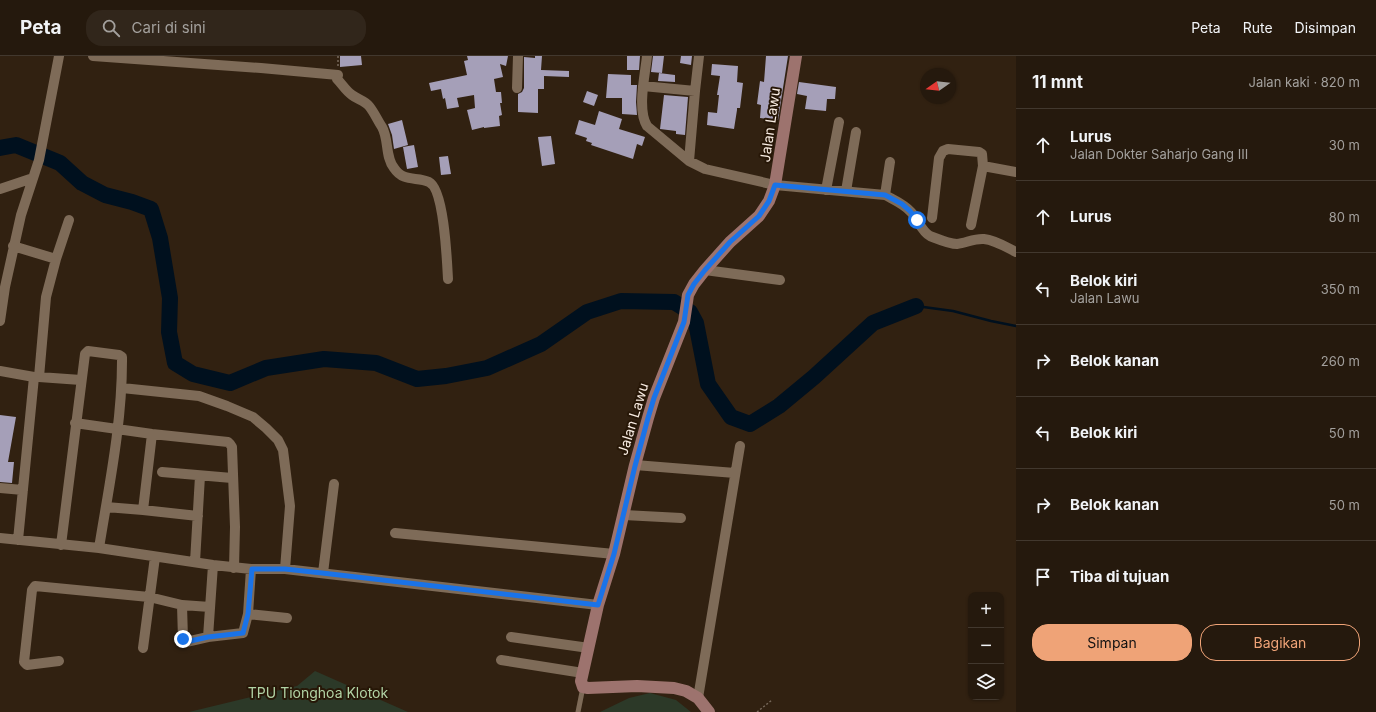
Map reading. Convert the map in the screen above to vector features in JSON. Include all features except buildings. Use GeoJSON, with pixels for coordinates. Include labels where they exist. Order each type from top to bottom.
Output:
{"type":"FeatureCollection","features":[{"type":"Feature","properties":{"kind":"street"},"geometry":{"type":"LineString","coordinates":[[0,321],[2,287],[21,215],[39,160],[59,56]]}},
{"type":"Feature","properties":{"kind":"street"},"geometry":{"type":"LineString","coordinates":[[93,56],[338,75],[337,79],[350,94],[369,106],[383,129],[388,154],[394,168],[410,180],[423,179],[432,182],[437,192],[445,230],[448,279]]}},
{"type":"Feature","properties":{"kind":"street"},"geometry":{"type":"LineString","coordinates":[[517,88],[518,56]]}},
{"type":"Feature","properties":{"kind":"street"},"geometry":{"type":"LineString","coordinates":[[647,56],[643,86],[643,120],[647,126],[689,161],[704,169],[775,185],[885,195],[902,204],[910,211],[928,235],[957,244],[984,239],[993,241],[1016,252]]}},
{"type":"Feature","properties":{"kind":"street"},"geometry":{"type":"LineString","coordinates":[[689,161],[699,56]]}},
{"type":"Feature","properties":{"kind":"street","name":"Jalan Lawu"},"geometry":{"type":"LineString","coordinates":[[583,687],[581,681],[598,605],[614,554],[635,466],[654,398],[684,322],[688,295],[694,284],[705,270],[730,242],[759,216],[769,201],[775,185],[796,56]]}},
{"type":"Feature","properties":{"kind":"street"},"geometry":{"type":"LineString","coordinates":[[643,86],[695,90]]}},
{"type":"Feature","properties":{"kind":"street"},"geometry":{"type":"LineString","coordinates":[[826,190],[838,122]]}},
{"type":"Feature","properties":{"kind":"street"},"geometry":{"type":"LineString","coordinates":[[846,191],[856,132]]}},
{"type":"Feature","properties":{"kind":"street"},"geometry":{"type":"LineString","coordinates":[[932,218],[940,158],[943,152],[948,149],[979,152],[982,154],[983,166],[971,226]]}},
{"type":"Feature","properties":{"kind":"street"},"geometry":{"type":"LineString","coordinates":[[885,195],[890,162]]}},
{"type":"Feature","properties":{"kind":"street"},"geometry":{"type":"LineString","coordinates":[[983,166],[1016,172]]}},
{"type":"Feature","properties":{"kind":"street"},"geometry":{"type":"LineString","coordinates":[[0,189],[33,178]]}},
{"type":"Feature","properties":{"kind":"street"},"geometry":{"type":"LineString","coordinates":[[18,540],[46,297],[56,259],[69,220]]}},
{"type":"Feature","properties":{"kind":"street"},"geometry":{"type":"LineString","coordinates":[[14,246],[56,259]]}},
{"type":"Feature","properties":{"kind":"street"},"geometry":{"type":"LineString","coordinates":[[705,270],[780,280]]}},
{"type":"Feature","properties":{"kind":"street"},"geometry":{"type":"LineString","coordinates":[[61,545],[84,354],[88,351],[119,355],[122,357],[122,388],[118,429],[99,548]]}},
{"type":"Feature","properties":{"kind":"street"},"geometry":{"type":"LineString","coordinates":[[0,371],[37,377],[81,380]]}},
{"type":"Feature","properties":{"kind":"street"},"geometry":{"type":"LineString","coordinates":[[122,388],[199,396],[253,417],[278,440],[283,450],[290,506],[285,569]]}},
{"type":"Feature","properties":{"kind":"street"},"geometry":{"type":"LineString","coordinates":[[75,423],[152,434],[228,442],[232,447],[235,527],[234,568]]}},
{"type":"Feature","properties":{"kind":"street"},"geometry":{"type":"LineString","coordinates":[[143,510],[152,434]]}},
{"type":"Feature","properties":{"kind":"street"},"geometry":{"type":"LineString","coordinates":[[698,698],[740,446]]}},
{"type":"Feature","properties":{"kind":"street"},"geometry":{"type":"LineString","coordinates":[[635,466],[735,473]]}},
{"type":"Feature","properties":{"kind":"street"},"geometry":{"type":"LineString","coordinates":[[162,472],[232,478]]}},
{"type":"Feature","properties":{"kind":"street"},"geometry":{"type":"LineString","coordinates":[[194,562],[200,476]]}},
{"type":"Feature","properties":{"kind":"street"},"geometry":{"type":"LineString","coordinates":[[322,573],[334,484]]}},
{"type":"Feature","properties":{"kind":"street"},"geometry":{"type":"LineString","coordinates":[[0,488],[23,490]]}},
{"type":"Feature","properties":{"kind":"street"},"geometry":{"type":"LineString","coordinates":[[106,507],[198,516]]}},
{"type":"Feature","properties":{"kind":"street"},"geometry":{"type":"LineString","coordinates":[[624,515],[681,518]]}},
{"type":"Feature","properties":{"kind":"street"},"geometry":{"type":"LineString","coordinates":[[395,533],[614,554]]}},
{"type":"Feature","properties":{"kind":"street"},"geometry":{"type":"LineString","coordinates":[[0,538],[99,548],[234,568],[285,569],[598,605]]}},
{"type":"Feature","properties":{"kind":"street"},"geometry":{"type":"LineString","coordinates":[[143,648],[155,557]]}},
{"type":"Feature","properties":{"kind":"street"},"geometry":{"type":"LineString","coordinates":[[208,637],[213,565]]}},
{"type":"Feature","properties":{"kind":"street"},"geometry":{"type":"LineString","coordinates":[[182,604],[183,639],[186,642],[208,637],[243,633],[248,614],[252,569]]}},
{"type":"Feature","properties":{"kind":"street"},"geometry":{"type":"LineString","coordinates":[[59,661],[27,665],[24,662],[33,587],[35,586],[149,597],[182,604],[210,607]]}},
{"type":"Feature","properties":{"kind":"street"},"geometry":{"type":"LineString","coordinates":[[248,614],[288,618]]}},
{"type":"Feature","properties":{"kind":"street"},"geometry":{"type":"LineString","coordinates":[[511,637],[589,648]]}},
{"type":"Feature","properties":{"kind":"street"},"geometry":{"type":"LineString","coordinates":[[501,660],[583,674]]}},
{"type":"Feature","properties":{"kind":"street"},"geometry":{"type":"LineString","coordinates":[[583,687],[637,686],[674,688],[686,691],[698,698],[709,712]]}},
{"type":"Feature","properties":{"kind":"lane"},"geometry":{"type":"LineString","coordinates":[[578,712],[583,687]]}},
{"type":"Feature","properties":{"kind":"path"},"geometry":{"type":"LineString","coordinates":[[758,712],[772,700]]}},
{"type":"Feature","properties":{"kind":"green space","name":"TPU Tionghoa Klotok"},"geometry":{"type":"Polygon","coordinates":[[[315,671],[408,712],[189,712],[297,686],[315,671]]]}},
{"type":"Feature","properties":{"kind":"green space"},"geometry":{"type":"Polygon","coordinates":[[[650,693],[676,700],[691,712],[600,712],[629,698],[650,693]]]}},
{"type":"Feature","properties":{"kind":"waterway"},"geometry":{"type":"LineString","coordinates":[[0,148],[16,145],[60,163],[82,183],[105,195],[151,209],[160,238],[170,298],[169,332],[175,363],[193,374],[230,383],[266,368],[324,359],[376,363],[417,379],[446,376],[487,368],[541,344],[587,312],[621,301],[674,302],[690,312],[696,323],[708,384],[731,417],[750,424],[779,406],[814,377],[873,323],[916,306]]}},
{"type":"Feature","properties":{"kind":"waterway"},"geometry":{"type":"LineString","coordinates":[[916,306],[953,311],[1016,326]]}},
{"type":"Feature","properties":{"kind":"route"},"geometry":{"type":"LineString","coordinates":[[183,639],[186,642],[208,637],[243,633],[248,614],[252,569],[285,569],[598,605],[614,554],[635,466],[654,398],[684,322],[688,295],[694,284],[705,270],[730,242],[759,216],[769,201],[775,185],[885,195],[902,204],[917,220]]}}]}
